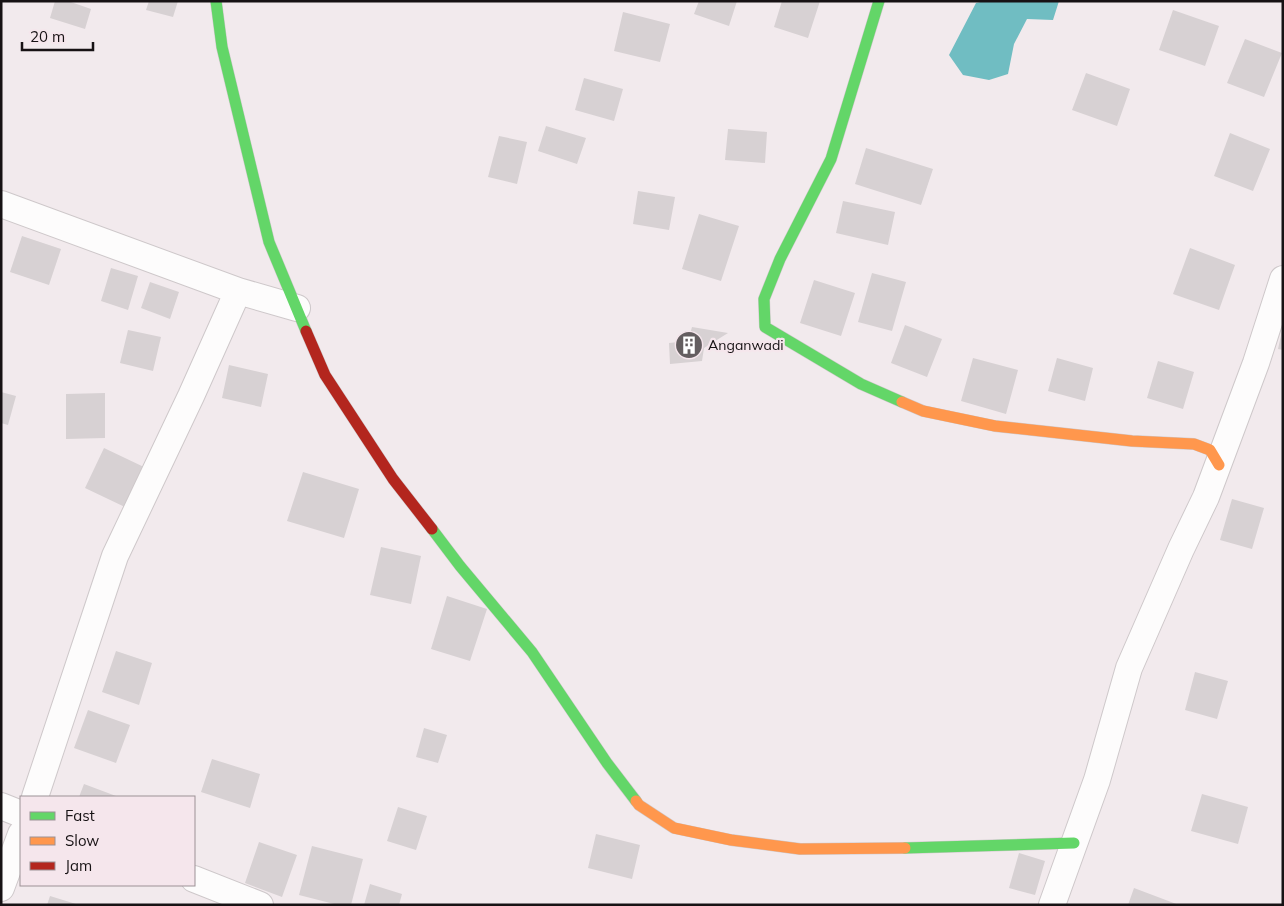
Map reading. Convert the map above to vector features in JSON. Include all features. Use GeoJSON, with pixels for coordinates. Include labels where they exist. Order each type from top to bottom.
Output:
{"type":"FeatureCollection","features":[{"type":"Feature","properties":{"kind":"street"},"geometry":{"type":"LineString","coordinates":[[216,1],[222,47],[269,242],[325,375],[393,480],[460,566],[532,652],[607,763],[639,805],[674,828],[731,840],[800,848],[921,848],[1074,844]]}},
{"type":"Feature","properties":{"kind":"street"},"geometry":{"type":"LineString","coordinates":[[879,1],[831,159],[780,259],[764,299],[765,328],[861,384],[923,412],[995,426],[1132,441],[1194,444],[1210,450],[1219,465]]}},
{"type":"Feature","properties":{"kind":"street"},"geometry":{"type":"LineString","coordinates":[[1,204],[238,291],[297,308]]}},
{"type":"Feature","properties":{"kind":"street"},"geometry":{"type":"LineString","coordinates":[[1052,905],[1097,780],[1129,668],[1219,465],[1256,363],[1283,279]]}},
{"type":"Feature","properties":{"kind":"street"},"geometry":{"type":"LineString","coordinates":[[35,796],[115,556],[191,396],[238,291]]}},
{"type":"Feature","properties":{"kind":"street"},"geometry":{"type":"LineString","coordinates":[[1,806],[20,814]]}},
{"type":"Feature","properties":{"kind":"street"},"geometry":{"type":"LineString","coordinates":[[1,888],[20,837]]}},
{"type":"Feature","properties":{"kind":"street"},"geometry":{"type":"LineString","coordinates":[[195,879],[260,905]]}},
{"type":"Feature","properties":{"kind":"water"},"geometry":{"type":"Polygon","coordinates":[[[985,1],[1059,1],[1053,20],[1027,19],[1014,44],[1008,74],[989,80],[963,75],[949,55],[976,3],[985,1]]]}},
{"type":"Feature","properties":{"kind":"building"},"geometry":{"type":"Polygon","coordinates":[[[55,1],[68,1],[91,9],[85,29],[50,18],[55,1]]]}},
{"type":"Feature","properties":{"kind":"building"},"geometry":{"type":"Polygon","coordinates":[[[149,1],[178,1],[173,17],[146,10],[149,1]]]}},
{"type":"Feature","properties":{"kind":"building"},"geometry":{"type":"Polygon","coordinates":[[[699,1],[737,1],[729,26],[694,14],[699,1]]]}},
{"type":"Feature","properties":{"kind":"building"},"geometry":{"type":"Polygon","coordinates":[[[782,1],[820,1],[808,38],[774,27],[782,1]]]}},
{"type":"Feature","properties":{"kind":"building"},"geometry":{"type":"Polygon","coordinates":[[[1173,10],[1219,26],[1205,66],[1159,50],[1173,10]]]}},
{"type":"Feature","properties":{"kind":"building"},"geometry":{"type":"Polygon","coordinates":[[[623,12],[670,24],[660,62],[614,51],[623,12]]]}},
{"type":"Feature","properties":{"kind":"building"},"geometry":{"type":"Polygon","coordinates":[[[1245,39],[1282,53],[1264,97],[1227,83],[1245,39]]]}},
{"type":"Feature","properties":{"kind":"building"},"geometry":{"type":"Polygon","coordinates":[[[1086,73],[1130,89],[1117,126],[1072,110],[1086,73]]]}},
{"type":"Feature","properties":{"kind":"building"},"geometry":{"type":"Polygon","coordinates":[[[584,78],[623,89],[614,121],[575,110],[584,78]]]}},
{"type":"Feature","properties":{"kind":"building"},"geometry":{"type":"Polygon","coordinates":[[[546,126],[586,138],[577,164],[538,151],[546,126]]]}},
{"type":"Feature","properties":{"kind":"building"},"geometry":{"type":"Polygon","coordinates":[[[728,129],[767,132],[765,163],[725,160],[728,129]]]}},
{"type":"Feature","properties":{"kind":"building"},"geometry":{"type":"Polygon","coordinates":[[[1230,133],[1270,149],[1253,191],[1214,176],[1230,133]]]}},
{"type":"Feature","properties":{"kind":"building"},"geometry":{"type":"Polygon","coordinates":[[[499,136],[527,142],[517,184],[488,177],[499,136]]]}},
{"type":"Feature","properties":{"kind":"building"},"geometry":{"type":"Polygon","coordinates":[[[866,148],[933,169],[921,205],[855,184],[866,148]]]}},
{"type":"Feature","properties":{"kind":"building"},"geometry":{"type":"Polygon","coordinates":[[[638,191],[675,197],[669,230],[633,224],[638,191]]]}},
{"type":"Feature","properties":{"kind":"building"},"geometry":{"type":"Polygon","coordinates":[[[843,201],[895,212],[888,245],[836,233],[843,201]]]}},
{"type":"Feature","properties":{"kind":"building"},"geometry":{"type":"Polygon","coordinates":[[[699,214],[739,226],[721,281],[682,269],[699,214]]]}},
{"type":"Feature","properties":{"kind":"building"},"geometry":{"type":"Polygon","coordinates":[[[22,236],[61,249],[49,285],[10,272],[22,236]]]}},
{"type":"Feature","properties":{"kind":"building"},"geometry":{"type":"Polygon","coordinates":[[[1190,248],[1235,265],[1219,310],[1173,294],[1190,248]]]}},
{"type":"Feature","properties":{"kind":"building"},"geometry":{"type":"Polygon","coordinates":[[[111,268],[138,276],[128,310],[101,301],[111,268]]]}},
{"type":"Feature","properties":{"kind":"building"},"geometry":{"type":"Polygon","coordinates":[[[872,273],[906,282],[892,331],[858,322],[872,273]]]}},
{"type":"Feature","properties":{"kind":"building"},"geometry":{"type":"Polygon","coordinates":[[[814,280],[855,293],[841,336],[800,323],[814,280]]]}},
{"type":"Feature","properties":{"kind":"building"},"geometry":{"type":"Polygon","coordinates":[[[150,282],[179,292],[170,319],[141,308],[150,282]]]}},
{"type":"Feature","properties":{"kind":"building"},"geometry":{"type":"Polygon","coordinates":[[[905,325],[942,339],[927,377],[891,363],[905,325]]]}},
{"type":"Feature","properties":{"kind":"building","name":"Anganwadi"},"geometry":{"type":"Polygon","coordinates":[[[692,327],[728,333],[704,348],[702,361],[670,364],[669,343],[688,341],[692,327]]]}},
{"type":"Feature","properties":{"kind":"building"},"geometry":{"type":"Polygon","coordinates":[[[128,330],[161,337],[153,371],[120,363],[128,330]]]}},
{"type":"Feature","properties":{"kind":"building"},"geometry":{"type":"Polygon","coordinates":[[[1283,331],[1283,350],[1278,349],[1283,331]]]}},
{"type":"Feature","properties":{"kind":"building"},"geometry":{"type":"Polygon","coordinates":[[[973,358],[1018,370],[1006,414],[961,401],[973,358]]]}},
{"type":"Feature","properties":{"kind":"building"},"geometry":{"type":"Polygon","coordinates":[[[1057,358],[1093,368],[1085,401],[1048,391],[1057,358]]]}},
{"type":"Feature","properties":{"kind":"building"},"geometry":{"type":"Polygon","coordinates":[[[1158,361],[1194,372],[1183,409],[1147,398],[1158,361]]]}},
{"type":"Feature","properties":{"kind":"building"},"geometry":{"type":"Polygon","coordinates":[[[229,365],[268,374],[261,407],[222,398],[229,365]]]}},
{"type":"Feature","properties":{"kind":"building"},"geometry":{"type":"Polygon","coordinates":[[[1,392],[16,396],[8,425],[1,423],[1,392]]]}},
{"type":"Feature","properties":{"kind":"building"},"geometry":{"type":"Polygon","coordinates":[[[105,393],[105,438],[66,439],[66,394],[105,393]]]}},
{"type":"Feature","properties":{"kind":"building"},"geometry":{"type":"Polygon","coordinates":[[[104,448],[146,468],[127,508],[85,488],[104,448]]]}},
{"type":"Feature","properties":{"kind":"building"},"geometry":{"type":"Polygon","coordinates":[[[303,472],[359,489],[344,538],[287,521],[303,472]]]}},
{"type":"Feature","properties":{"kind":"building"},"geometry":{"type":"Polygon","coordinates":[[[1232,499],[1264,508],[1252,549],[1220,540],[1232,499]]]}},
{"type":"Feature","properties":{"kind":"building"},"geometry":{"type":"Polygon","coordinates":[[[381,547],[421,556],[411,604],[370,595],[381,547]]]}},
{"type":"Feature","properties":{"kind":"building"},"geometry":{"type":"Polygon","coordinates":[[[447,596],[487,609],[470,661],[431,649],[447,596]]]}},
{"type":"Feature","properties":{"kind":"building"},"geometry":{"type":"Polygon","coordinates":[[[116,651],[152,663],[139,705],[102,692],[116,651]]]}},
{"type":"Feature","properties":{"kind":"building"},"geometry":{"type":"Polygon","coordinates":[[[1195,672],[1228,681],[1217,719],[1185,710],[1195,672]]]}},
{"type":"Feature","properties":{"kind":"building"},"geometry":{"type":"Polygon","coordinates":[[[88,710],[130,725],[116,763],[74,748],[88,710]]]}},
{"type":"Feature","properties":{"kind":"building"},"geometry":{"type":"Polygon","coordinates":[[[424,728],[447,735],[438,763],[416,757],[424,728]]]}},
{"type":"Feature","properties":{"kind":"building"},"geometry":{"type":"Polygon","coordinates":[[[212,759],[260,774],[250,808],[201,792],[212,759]]]}},
{"type":"Feature","properties":{"kind":"building"},"geometry":{"type":"Polygon","coordinates":[[[84,784],[116,796],[79,796],[84,784]]]}},
{"type":"Feature","properties":{"kind":"building"},"geometry":{"type":"Polygon","coordinates":[[[1202,794],[1248,807],[1238,844],[1191,831],[1202,794]]]}},
{"type":"Feature","properties":{"kind":"building"},"geometry":{"type":"Polygon","coordinates":[[[398,807],[427,816],[416,850],[387,841],[398,807]]]}},
{"type":"Feature","properties":{"kind":"building"},"geometry":{"type":"Polygon","coordinates":[[[596,834],[640,845],[632,879],[588,868],[596,834]]]}},
{"type":"Feature","properties":{"kind":"building"},"geometry":{"type":"Polygon","coordinates":[[[259,842],[297,855],[282,897],[245,883],[259,842]]]}},
{"type":"Feature","properties":{"kind":"building"},"geometry":{"type":"Polygon","coordinates":[[[312,846],[363,859],[351,905],[338,905],[299,895],[312,846]]]}},
{"type":"Feature","properties":{"kind":"building"},"geometry":{"type":"Polygon","coordinates":[[[1019,853],[1045,861],[1035,895],[1009,888],[1019,853]]]}},
{"type":"Feature","properties":{"kind":"building"},"geometry":{"type":"Polygon","coordinates":[[[370,884],[402,894],[399,905],[364,905],[370,884]]]}},
{"type":"Feature","properties":{"kind":"building"},"geometry":{"type":"Polygon","coordinates":[[[1134,888],[1179,905],[1128,905],[1134,888]]]}},
{"type":"Feature","properties":{"kind":"building"},"geometry":{"type":"Polygon","coordinates":[[[50,896],[76,904],[47,905],[50,896]]]}},
{"type":"Feature","properties":{"kind":"traffic: fast"},"geometry":{"type":"LineString","coordinates":[[216,1],[222,47],[269,242],[306,331]]}},
{"type":"Feature","properties":{"kind":"traffic: fast"},"geometry":{"type":"LineString","coordinates":[[879,1],[831,159],[780,259],[764,299],[765,327],[861,384],[902,402]]}},
{"type":"Feature","properties":{"kind":"traffic: fast"},"geometry":{"type":"LineString","coordinates":[[432,529],[460,566],[532,652],[607,763],[636,801]]}},
{"type":"Feature","properties":{"kind":"traffic: fast"},"geometry":{"type":"LineString","coordinates":[[905,848],[1074,843]]}},
{"type":"Feature","properties":{"kind":"traffic: slow"},"geometry":{"type":"LineString","coordinates":[[902,402],[923,411],[995,426],[1132,441],[1194,444],[1210,450],[1219,465]]}},
{"type":"Feature","properties":{"kind":"traffic: slow"},"geometry":{"type":"LineString","coordinates":[[636,801],[639,805],[674,828],[731,840],[800,849],[905,848]]}},
{"type":"Feature","properties":{"kind":"traffic: jam"},"geometry":{"type":"LineString","coordinates":[[306,331],[325,375],[393,479],[432,529]]}},
{"type":"Feature","properties":{"kind":"place","name":"Anganwadi"},"geometry":{"type":"Point","coordinates":[689,345]}}]}
